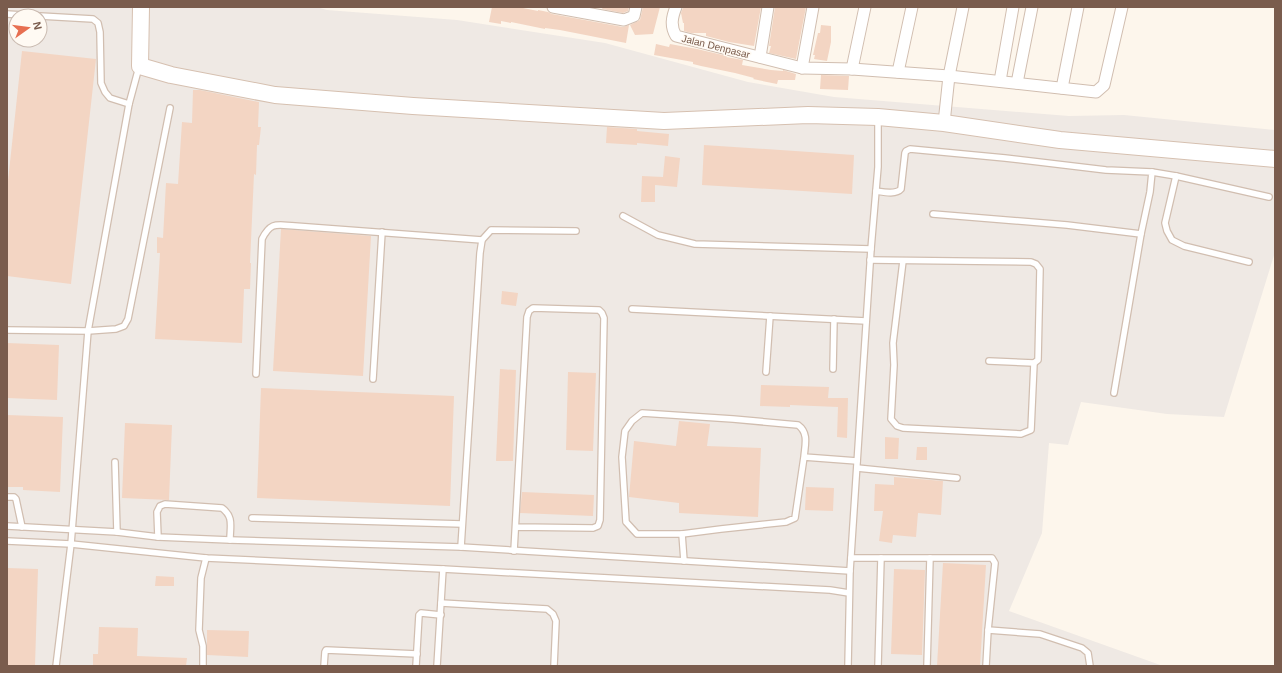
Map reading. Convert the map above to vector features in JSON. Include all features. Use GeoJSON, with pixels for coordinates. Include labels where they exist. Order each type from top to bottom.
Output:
{"type":"FeatureCollection","features":[{"type":"Feature","properties":{"kind":"main road"},"geometry":{"type":"LineString","coordinates":[[141,7],[140,66],[171,75],[274,95],[413,106],[664,121],[808,115],[878,117],[944,115],[1060,140],[1275,159]]}},
{"type":"Feature","properties":{"kind":"street"},"geometry":{"type":"LineString","coordinates":[[553,7],[620,20],[634,16],[636,7]]}},
{"type":"Feature","properties":{"kind":"street","name":"Jalan Denpasar"},"geometry":{"type":"LineString","coordinates":[[676,7],[672,18],[672,28],[676,36],[760,57],[768,7]]}},
{"type":"Feature","properties":{"kind":"street"},"geometry":{"type":"LineString","coordinates":[[802,68],[813,7]]}},
{"type":"Feature","properties":{"kind":"street"},"geometry":{"type":"LineString","coordinates":[[852,69],[865,7]]}},
{"type":"Feature","properties":{"kind":"street"},"geometry":{"type":"LineString","coordinates":[[898,72],[912,7]]}},
{"type":"Feature","properties":{"kind":"street"},"geometry":{"type":"LineString","coordinates":[[944,115],[948,76],[963,7]]}},
{"type":"Feature","properties":{"kind":"street"},"geometry":{"type":"LineString","coordinates":[[1000,81],[1013,7]]}},
{"type":"Feature","properties":{"kind":"street"},"geometry":{"type":"LineString","coordinates":[[1017,83],[1032,7]]}},
{"type":"Feature","properties":{"kind":"street"},"geometry":{"type":"LineString","coordinates":[[1062,88],[1078,7]]}},
{"type":"Feature","properties":{"kind":"street"},"geometry":{"type":"LineString","coordinates":[[760,57],[802,68],[852,69],[948,76],[1096,92],[1104,85],[1122,7]]}},
{"type":"Feature","properties":{"kind":"lane"},"geometry":{"type":"LineString","coordinates":[[48,16],[93,19],[98,24],[100,32],[101,83],[105,92],[110,98],[129,104]]}},
{"type":"Feature","properties":{"kind":"lane"},"geometry":{"type":"LineString","coordinates":[[56,666],[71,544],[88,331],[129,104],[140,66]]}},
{"type":"Feature","properties":{"kind":"lane"},"geometry":{"type":"LineString","coordinates":[[7,330],[88,331],[116,329],[124,326],[128,319],[170,108]]}},
{"type":"Feature","properties":{"kind":"lane"},"geometry":{"type":"LineString","coordinates":[[848,666],[850,571],[870,249],[878,167],[878,117]]}},
{"type":"Feature","properties":{"kind":"lane"},"geometry":{"type":"LineString","coordinates":[[876,191],[895,192],[901,189],[905,154],[906,151],[910,149],[1106,170],[1152,172],[1269,197]]}},
{"type":"Feature","properties":{"kind":"lane"},"geometry":{"type":"LineString","coordinates":[[1114,393],[1141,234],[1150,192],[1152,172]]}},
{"type":"Feature","properties":{"kind":"lane"},"geometry":{"type":"LineString","coordinates":[[1176,176],[1164,223],[1172,240],[1184,246],[1249,262]]}},
{"type":"Feature","properties":{"kind":"lane"},"geometry":{"type":"LineString","coordinates":[[933,214],[1067,225],[1141,234]]}},
{"type":"Feature","properties":{"kind":"lane"},"geometry":{"type":"LineString","coordinates":[[623,216],[658,235],[695,244],[870,249]]}},
{"type":"Feature","properties":{"kind":"lane"},"geometry":{"type":"LineString","coordinates":[[256,374],[262,239],[267,229],[274,225],[482,240]]}},
{"type":"Feature","properties":{"kind":"lane"},"geometry":{"type":"LineString","coordinates":[[461,547],[482,240],[491,230],[576,231]]}},
{"type":"Feature","properties":{"kind":"lane"},"geometry":{"type":"LineString","coordinates":[[373,379],[382,232]]}},
{"type":"Feature","properties":{"kind":"lane"},"geometry":{"type":"LineString","coordinates":[[870,260],[1031,262],[1036,264],[1040,270],[1038,360],[1034,363],[1031,430],[1020,434],[903,428],[897,426],[891,419],[894,365],[893,343],[903,261]]}},
{"type":"Feature","properties":{"kind":"lane"},"geometry":{"type":"LineString","coordinates":[[514,550],[527,317],[529,311],[533,308],[599,310],[604,318],[600,520],[598,526],[593,528],[516,527]]}},
{"type":"Feature","properties":{"kind":"lane"},"geometry":{"type":"LineString","coordinates":[[632,309],[866,321]]}},
{"type":"Feature","properties":{"kind":"lane"},"geometry":{"type":"LineString","coordinates":[[766,372],[770,316]]}},
{"type":"Feature","properties":{"kind":"lane"},"geometry":{"type":"LineString","coordinates":[[833,369],[834,319]]}},
{"type":"Feature","properties":{"kind":"lane"},"geometry":{"type":"LineString","coordinates":[[989,361],[1034,363]]}},
{"type":"Feature","properties":{"kind":"lane"},"geometry":{"type":"LineString","coordinates":[[642,413],[733,419],[798,426],[802,428],[805,433],[804,457],[795,518],[786,522],[682,534],[637,534],[626,522],[622,457],[625,431],[632,421],[642,413]]}},
{"type":"Feature","properties":{"kind":"lane"},"geometry":{"type":"LineString","coordinates":[[804,457],[857,461]]}},
{"type":"Feature","properties":{"kind":"lane"},"geometry":{"type":"LineString","coordinates":[[115,462],[117,532]]}},
{"type":"Feature","properties":{"kind":"lane"},"geometry":{"type":"LineString","coordinates":[[857,468],[958,478]]}},
{"type":"Feature","properties":{"kind":"lane"},"geometry":{"type":"LineString","coordinates":[[7,497],[14,497],[16,499],[22,527]]}},
{"type":"Feature","properties":{"kind":"lane"},"geometry":{"type":"LineString","coordinates":[[158,536],[158,512],[160,506],[165,504],[222,508],[227,512],[230,518],[230,540]]}},
{"type":"Feature","properties":{"kind":"lane"},"geometry":{"type":"LineString","coordinates":[[252,518],[462,524]]}},
{"type":"Feature","properties":{"kind":"lane"},"geometry":{"type":"LineString","coordinates":[[7,526],[230,540],[461,547],[850,571]]}},
{"type":"Feature","properties":{"kind":"lane"},"geometry":{"type":"LineString","coordinates":[[682,534],[684,561]]}},
{"type":"Feature","properties":{"kind":"lane"},"geometry":{"type":"LineString","coordinates":[[7,541],[71,544],[206,558],[830,590],[849,593]]}},
{"type":"Feature","properties":{"kind":"lane"},"geometry":{"type":"LineString","coordinates":[[203,666],[203,646],[199,630],[201,578],[206,558]]}},
{"type":"Feature","properties":{"kind":"lane"},"geometry":{"type":"LineString","coordinates":[[851,558],[992,558],[994,563],[986,666]]}},
{"type":"Feature","properties":{"kind":"lane"},"geometry":{"type":"LineString","coordinates":[[878,666],[881,558]]}},
{"type":"Feature","properties":{"kind":"lane"},"geometry":{"type":"LineString","coordinates":[[926,666],[930,558]]}},
{"type":"Feature","properties":{"kind":"lane"},"geometry":{"type":"LineString","coordinates":[[437,666],[443,570]]}},
{"type":"Feature","properties":{"kind":"lane"},"geometry":{"type":"LineString","coordinates":[[441,603],[546,609],[553,614],[556,621],[554,666]]}},
{"type":"Feature","properties":{"kind":"lane"},"geometry":{"type":"LineString","coordinates":[[416,666],[419,615],[421,613],[441,615]]}},
{"type":"Feature","properties":{"kind":"lane"},"geometry":{"type":"LineString","coordinates":[[988,630],[1040,634],[1082,648],[1088,653],[1090,666]]}},
{"type":"Feature","properties":{"kind":"lane"},"geometry":{"type":"LineString","coordinates":[[324,666],[326,650],[417,654]]}},
{"type":"Feature","properties":{"kind":"shaded area"},"geometry":{"type":"Polygon","coordinates":[[[7,7],[316,7],[327,10],[457,20],[605,43],[748,82],[834,97],[1069,116],[1124,115],[1275,130],[1275,252],[1224,417],[1167,414],[1081,402],[1068,445],[1049,443],[1042,533],[1009,611],[1163,666],[7,666],[7,7]]]}},
{"type":"Feature","properties":{"kind":"building"},"geometry":{"type":"Polygon","coordinates":[[[492,7],[523,7],[623,27],[629,25],[626,43],[511,22],[501,21],[501,24],[489,22],[492,7]]]}},
{"type":"Feature","properties":{"kind":"building"},"geometry":{"type":"Polygon","coordinates":[[[603,7],[629,7],[628,11],[623,13],[602,9],[603,7]]]}},
{"type":"Feature","properties":{"kind":"building"},"geometry":{"type":"Polygon","coordinates":[[[643,7],[660,7],[653,34],[635,35],[630,25],[640,20],[643,7]]]}},
{"type":"Feature","properties":{"kind":"building"},"geometry":{"type":"Polygon","coordinates":[[[761,7],[754,46],[706,36],[706,33],[691,33],[684,31],[684,23],[681,13],[683,8],[761,7]]]}},
{"type":"Feature","properties":{"kind":"building"},"geometry":{"type":"Polygon","coordinates":[[[775,7],[806,7],[796,59],[769,53],[775,7]]]}},
{"type":"Feature","properties":{"kind":"building"},"geometry":{"type":"Polygon","coordinates":[[[821,25],[831,26],[831,42],[827,61],[814,59],[815,55],[813,55],[821,25]]]}},
{"type":"Feature","properties":{"kind":"building"},"geometry":{"type":"Polygon","coordinates":[[[656,44],[669,47],[670,44],[727,56],[726,57],[743,60],[742,65],[771,70],[783,70],[796,74],[795,80],[778,80],[777,84],[693,64],[693,62],[654,55],[656,44]]]}},
{"type":"Feature","properties":{"kind":"building"},"geometry":{"type":"Polygon","coordinates":[[[22,51],[96,59],[71,284],[7,276],[7,190],[22,51]]]}},
{"type":"Feature","properties":{"kind":"building"},"geometry":{"type":"Polygon","coordinates":[[[821,75],[849,76],[848,90],[820,89],[821,75]]]}},
{"type":"Feature","properties":{"kind":"building"},"geometry":{"type":"Polygon","coordinates":[[[193,90],[200,90],[259,102],[258,127],[261,127],[259,145],[257,145],[256,175],[254,174],[250,289],[244,289],[242,343],[155,339],[160,253],[157,253],[157,237],[163,238],[166,183],[178,184],[182,122],[192,123],[193,90]]]}},
{"type":"Feature","properties":{"kind":"building"},"geometry":{"type":"Polygon","coordinates":[[[607,127],[637,129],[637,131],[669,134],[668,146],[637,143],[637,145],[606,143],[607,127]]]}},
{"type":"Feature","properties":{"kind":"building"},"geometry":{"type":"Polygon","coordinates":[[[704,145],[854,155],[852,194],[702,185],[704,145]]]}},
{"type":"Feature","properties":{"kind":"building"},"geometry":{"type":"Polygon","coordinates":[[[665,156],[680,158],[677,187],[655,185],[655,202],[641,202],[642,176],[663,177],[665,156]]]}},
{"type":"Feature","properties":{"kind":"building"},"geometry":{"type":"Polygon","coordinates":[[[281,229],[371,236],[363,376],[273,371],[281,229]]]}},
{"type":"Feature","properties":{"kind":"building"},"geometry":{"type":"Polygon","coordinates":[[[502,291],[518,293],[516,306],[501,304],[502,291]]]}},
{"type":"Feature","properties":{"kind":"building"},"geometry":{"type":"Polygon","coordinates":[[[7,343],[59,345],[57,400],[7,398],[7,343]]]}},
{"type":"Feature","properties":{"kind":"building"},"geometry":{"type":"Polygon","coordinates":[[[500,369],[516,370],[513,461],[496,461],[500,369]]]}},
{"type":"Feature","properties":{"kind":"building"},"geometry":{"type":"Polygon","coordinates":[[[568,372],[596,373],[593,451],[566,450],[568,372]]]}},
{"type":"Feature","properties":{"kind":"building"},"geometry":{"type":"Polygon","coordinates":[[[761,385],[829,387],[828,398],[848,398],[847,438],[837,437],[838,407],[790,405],[790,407],[760,406],[761,385]]]}},
{"type":"Feature","properties":{"kind":"building"},"geometry":{"type":"Polygon","coordinates":[[[261,388],[454,396],[450,506],[257,498],[261,388]]]}},
{"type":"Feature","properties":{"kind":"building"},"geometry":{"type":"Polygon","coordinates":[[[7,415],[63,417],[60,492],[23,490],[23,487],[7,487],[7,415]]]}},
{"type":"Feature","properties":{"kind":"building"},"geometry":{"type":"Polygon","coordinates":[[[679,421],[710,424],[707,446],[761,448],[758,517],[679,513],[679,503],[629,497],[634,441],[676,446],[679,421]]]}},
{"type":"Feature","properties":{"kind":"building"},"geometry":{"type":"Polygon","coordinates":[[[125,423],[172,425],[169,500],[122,498],[125,423]]]}},
{"type":"Feature","properties":{"kind":"building"},"geometry":{"type":"Polygon","coordinates":[[[885,437],[899,438],[898,459],[885,459],[885,437]]]}},
{"type":"Feature","properties":{"kind":"building"},"geometry":{"type":"Polygon","coordinates":[[[917,447],[927,447],[927,460],[916,460],[917,447]]]}},
{"type":"Feature","properties":{"kind":"building"},"geometry":{"type":"Polygon","coordinates":[[[894,477],[943,481],[941,515],[918,513],[916,537],[893,535],[892,543],[879,541],[883,511],[874,511],[875,484],[894,485],[894,477]]]}},
{"type":"Feature","properties":{"kind":"building"},"geometry":{"type":"Polygon","coordinates":[[[806,487],[834,488],[833,511],[805,510],[806,487]]]}},
{"type":"Feature","properties":{"kind":"building"},"geometry":{"type":"Polygon","coordinates":[[[522,492],[594,495],[593,516],[520,513],[522,492]]]}},
{"type":"Feature","properties":{"kind":"building"},"geometry":{"type":"Polygon","coordinates":[[[943,563],[986,565],[980,666],[937,666],[943,563]]]}},
{"type":"Feature","properties":{"kind":"building"},"geometry":{"type":"Polygon","coordinates":[[[7,568],[38,569],[35,666],[7,666],[7,568]]]}},
{"type":"Feature","properties":{"kind":"building"},"geometry":{"type":"Polygon","coordinates":[[[894,569],[925,570],[922,655],[891,654],[894,569]]]}},
{"type":"Feature","properties":{"kind":"building"},"geometry":{"type":"Polygon","coordinates":[[[156,576],[174,577],[174,586],[155,586],[156,576]]]}},
{"type":"Feature","properties":{"kind":"building"},"geometry":{"type":"Polygon","coordinates":[[[99,627],[138,628],[137,656],[187,658],[186,666],[93,666],[93,654],[98,654],[99,627]]]}},
{"type":"Feature","properties":{"kind":"building"},"geometry":{"type":"Polygon","coordinates":[[[207,630],[249,631],[248,657],[207,655],[207,630]]]}}]}
